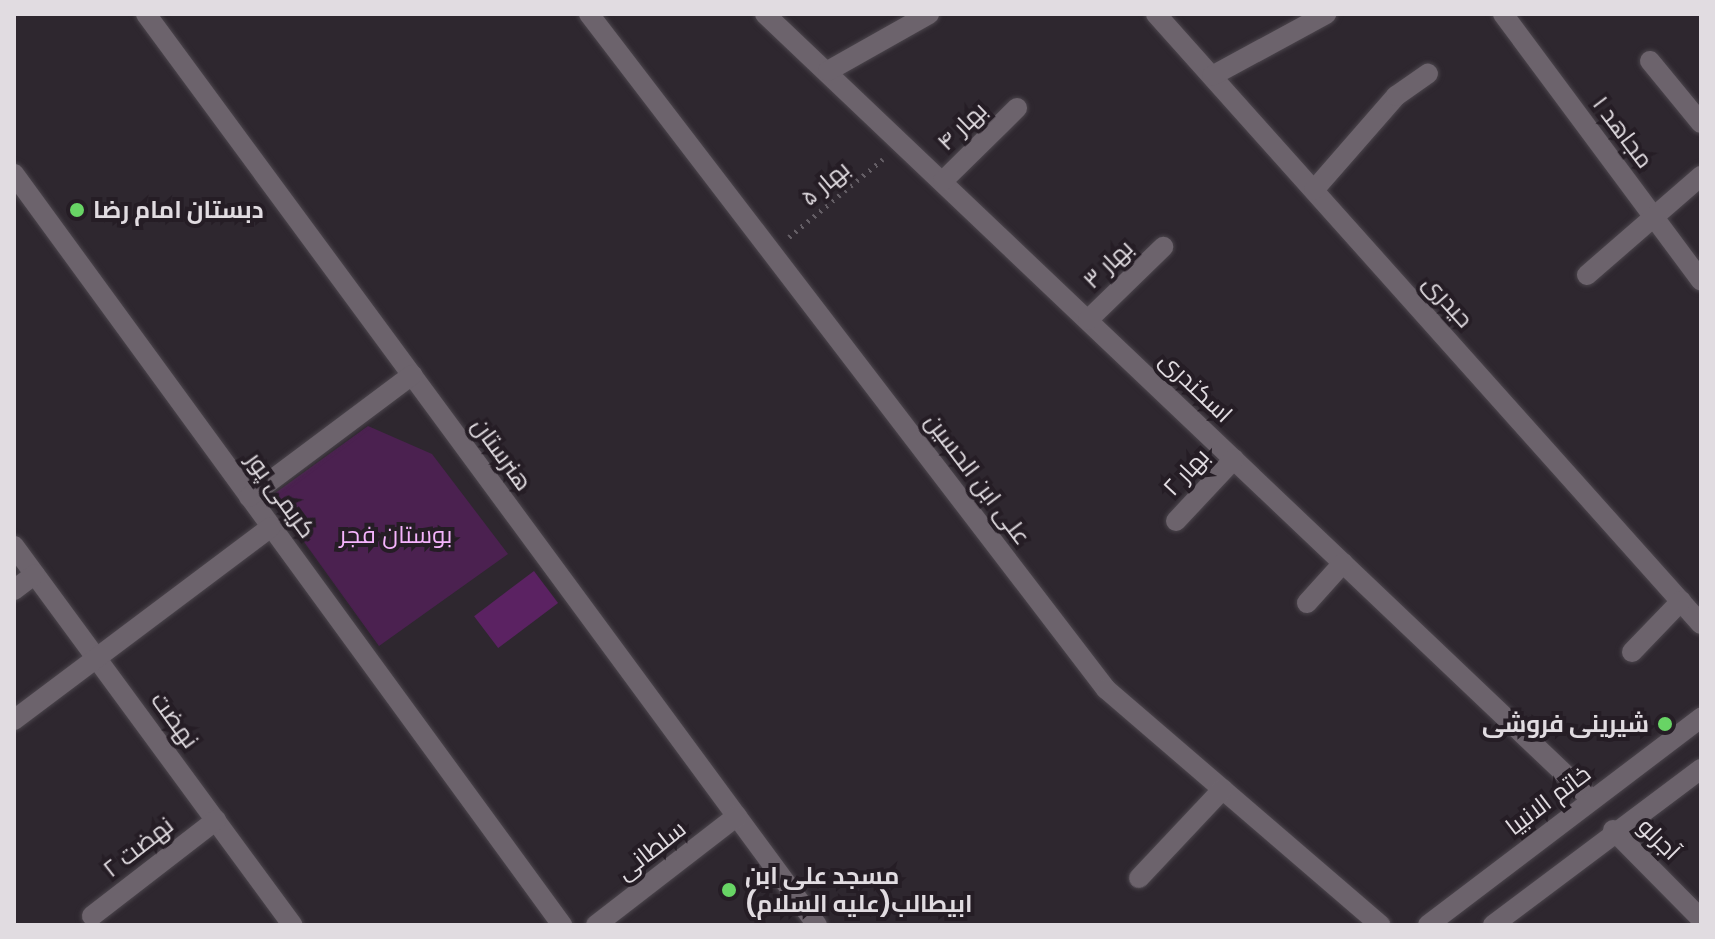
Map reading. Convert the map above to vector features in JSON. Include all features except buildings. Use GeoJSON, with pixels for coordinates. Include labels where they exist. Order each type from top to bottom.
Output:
{"type":"FeatureCollection","features":[{"type":"Feature","properties":{"kind":"street","name":"هنرستان"},"geometry":{"type":"LineString","coordinates":[[146,14],[817,925]]}},
{"type":"Feature","properties":{"kind":"street","name":"علی ابن الحسین"},"geometry":{"type":"LineString","coordinates":[[589,14],[1106,689],[1380,925]]}},
{"type":"Feature","properties":{"kind":"street","name":"اسکندری"},"geometry":{"type":"LineString","coordinates":[[765,14],[1591,799]]}},
{"type":"Feature","properties":{"kind":"street"},"geometry":{"type":"LineString","coordinates":[[828,71],[900,20],[929,14]]}},
{"type":"Feature","properties":{"kind":"street","name":"حیدری"},"geometry":{"type":"LineString","coordinates":[[1156,14],[1701,624]]}},
{"type":"Feature","properties":{"kind":"street"},"geometry":{"type":"LineString","coordinates":[[1212,76],[1326,14]]}},
{"type":"Feature","properties":{"kind":"street","name":"مجاهد ۱"},"geometry":{"type":"LineString","coordinates":[[1503,14],[1701,281]]}},
{"type":"Feature","properties":{"kind":"street"},"geometry":{"type":"LineString","coordinates":[[1650,61],[1701,123]]}},
{"type":"Feature","properties":{"kind":"street"},"geometry":{"type":"LineString","coordinates":[[1314,190],[1396,96],[1428,74]]}},
{"type":"Feature","properties":{"kind":"street","name":"بهار ۴"},"geometry":{"type":"LineString","coordinates":[[943,181],[1017,108]]}},
{"type":"Feature","properties":{"kind":"street","name":"کریمی پور"},"geometry":{"type":"LineString","coordinates":[[14,174],[562,925]]}},
{"type":"Feature","properties":{"kind":"street"},"geometry":{"type":"LineString","coordinates":[[1587,275],[1701,176]]}},
{"type":"Feature","properties":{"kind":"street","name":"بهار ۳"},"geometry":{"type":"LineString","coordinates":[[1088,320],[1163,247]]}},
{"type":"Feature","properties":{"kind":"street"},"geometry":{"type":"LineString","coordinates":[[249,497],[412,375]]}},
{"type":"Feature","properties":{"kind":"street","name":"بهار ۲"},"geometry":{"type":"LineString","coordinates":[[1176,521],[1234,459]]}},
{"type":"Feature","properties":{"kind":"street"},"geometry":{"type":"LineString","coordinates":[[14,720],[271,527]]}},
{"type":"Feature","properties":{"kind":"street","name":"نهضت"},"geometry":{"type":"LineString","coordinates":[[14,546],[292,925]]}},
{"type":"Feature","properties":{"kind":"street"},"geometry":{"type":"LineString","coordinates":[[1307,603],[1343,563]]}},
{"type":"Feature","properties":{"kind":"street"},"geometry":{"type":"LineString","coordinates":[[14,590],[35,574]]}},
{"type":"Feature","properties":{"kind":"street"},"geometry":{"type":"LineString","coordinates":[[1632,652],[1681,601]]}},
{"type":"Feature","properties":{"kind":"street","name":"خاتم الانبیا"},"geometry":{"type":"LineString","coordinates":[[1428,925],[1701,718]]}},
{"type":"Feature","properties":{"kind":"street"},"geometry":{"type":"LineString","coordinates":[[1493,925],[1613,830],[1701,769]]}},
{"type":"Feature","properties":{"kind":"street"},"geometry":{"type":"LineString","coordinates":[[1139,878],[1223,789]]}},
{"type":"Feature","properties":{"kind":"street","name":"سلطانی"},"geometry":{"type":"LineString","coordinates":[[596,925],[737,816]]}},
{"type":"Feature","properties":{"kind":"street","name":"نهضت ۲"},"geometry":{"type":"LineString","coordinates":[[92,916],[216,820]]}},
{"type":"Feature","properties":{"kind":"street","name":"آجرلو"},"geometry":{"type":"LineString","coordinates":[[1613,830],[1701,919]]}},
{"type":"Feature","properties":{"kind":"path","name":"بهار ۵"},"geometry":{"type":"LineString","coordinates":[[771,252],[902,143]]}},
{"type":"Feature","properties":{"kind":"green space","name":"بوستان فجر"},"geometry":{"type":"Polygon","coordinates":[[[368,426],[432,454],[508,554],[379,646],[271,496],[368,426]]]}},
{"type":"Feature","properties":{"kind":"place","name":"دبستان امام رضا"},"geometry":{"type":"Point","coordinates":[77,210]}},
{"type":"Feature","properties":{"kind":"place","name":"شیرینی فروشی"},"geometry":{"type":"Point","coordinates":[1665,724]}},
{"type":"Feature","properties":{"kind":"place","name":"مسجد علی ابن ابیطالب(علیه السلام)"},"geometry":{"type":"Point","coordinates":[729,890]}}]}
